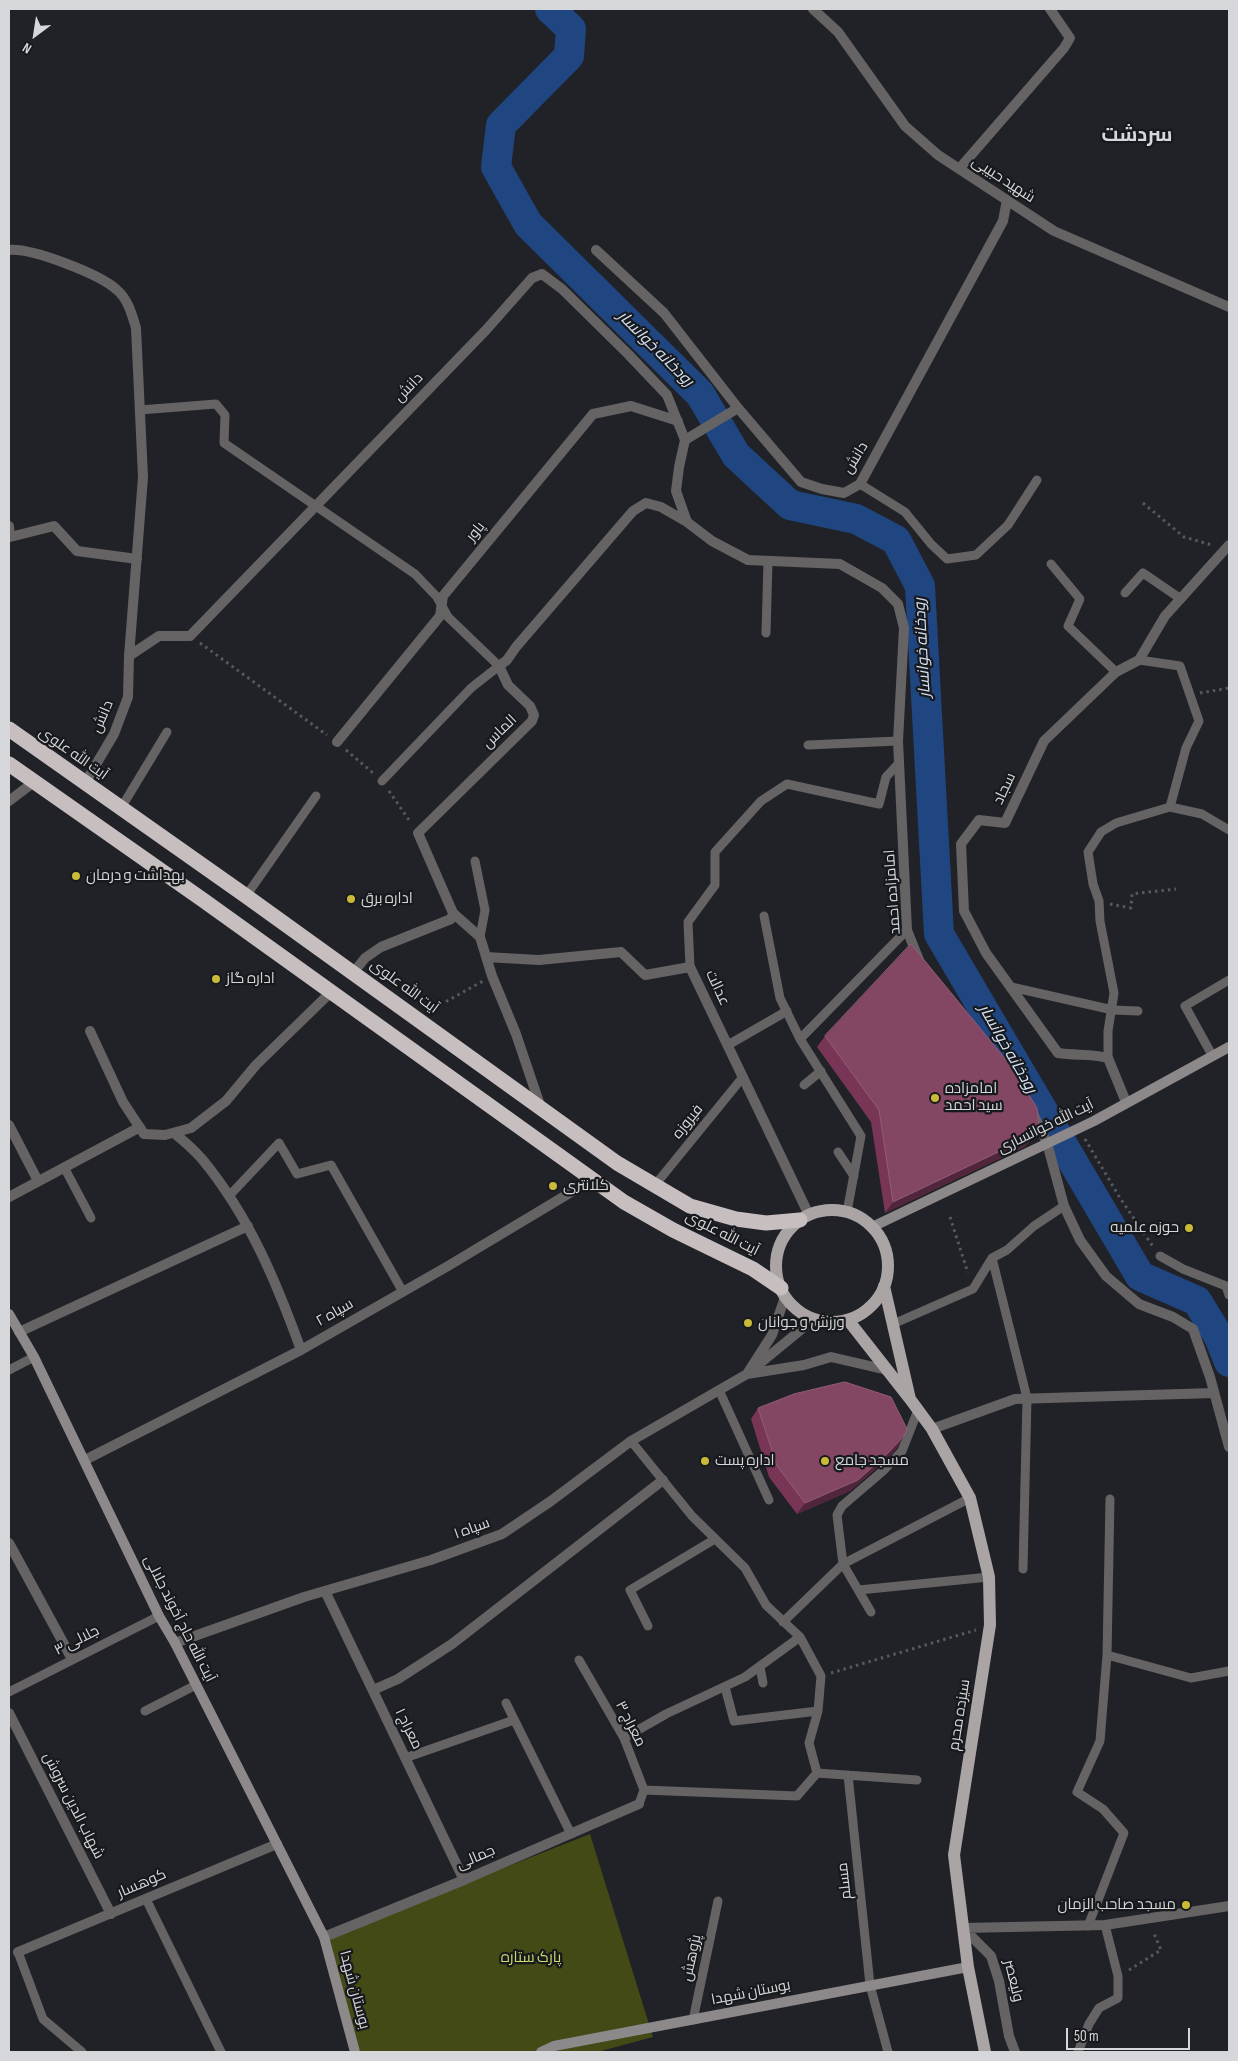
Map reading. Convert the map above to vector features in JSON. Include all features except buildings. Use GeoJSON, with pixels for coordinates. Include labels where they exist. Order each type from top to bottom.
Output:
{"type":"FeatureCollection","features":[{"type":"Feature","properties":{"kind":"highway","name":"آیت الله علوی"},"geometry":{"type":"LineString","coordinates":[[9,729],[353,972],[617,1163],[690,1206],[736,1219],[766,1222],[804,1217]]}},
{"type":"Feature","properties":{"kind":"highway","name":"آیت الله علوی"},"geometry":{"type":"LineString","coordinates":[[9,764],[203,900],[624,1202],[674,1230],[753,1269],[783,1292]]}},
{"type":"Feature","properties":{"kind":"main road"},"geometry":{"type":"LineString","coordinates":[[828,1210],[847,1212],[860,1218],[872,1227],[881,1240],[887,1254],[888,1270],[884,1286],[870,1307],[860,1315],[848,1320],[831,1322],[814,1319],[798,1310],[783,1292],[776,1274],[776,1258],[781,1243],[789,1230],[804,1217],[828,1210]]}},
{"type":"Feature","properties":{"kind":"main road"},"geometry":{"type":"LineString","coordinates":[[884,1286],[910,1399]]}},
{"type":"Feature","properties":{"kind":"main road","name":"سیزده محرم"},"geometry":{"type":"LineString","coordinates":[[848,1320],[932,1429],[970,1498],[989,1577],[990,1625],[954,1855],[968,1967],[984,2052]]}},
{"type":"Feature","properties":{"kind":"street","name":"شهید حبیبی"},"geometry":{"type":"LineString","coordinates":[[813,9],[838,32],[905,126],[938,155],[1054,231],[1229,308]]}},
{"type":"Feature","properties":{"kind":"street"},"geometry":{"type":"LineString","coordinates":[[959,169],[1064,48],[1070,38],[1050,9]]}},
{"type":"Feature","properties":{"kind":"street","name":"دانش"},"geometry":{"type":"LineString","coordinates":[[596,250],[664,313],[738,408],[801,482],[822,489],[844,493],[860,484],[1003,221],[1006,200]]}},
{"type":"Feature","properties":{"kind":"street","name":"دانش"},"geometry":{"type":"LineString","coordinates":[[9,250],[54,259],[89,273],[118,290],[131,311],[136,328],[142,477],[129,656],[128,697],[114,734],[84,783]]}},
{"type":"Feature","properties":{"kind":"street","name":"دانش"},"geometry":{"type":"LineString","coordinates":[[190,636],[486,330],[532,278],[542,274],[562,289],[667,395],[686,440]]}},
{"type":"Feature","properties":{"kind":"street","name":"پاور"},"geometry":{"type":"LineString","coordinates":[[337,742],[440,616],[443,596],[593,414],[630,406],[678,421]]}},
{"type":"Feature","properties":{"kind":"street"},"geometry":{"type":"LineString","coordinates":[[687,522],[676,491],[679,467],[686,440],[738,408]]}},
{"type":"Feature","properties":{"kind":"street"},"geometry":{"type":"LineString","coordinates":[[499,666],[507,660],[516,647],[633,511],[646,503],[660,507],[687,522]]}},
{"type":"Feature","properties":{"kind":"street","name":"امامزاده احمد"},"geometry":{"type":"LineString","coordinates":[[687,522],[712,541],[748,560],[840,564],[882,588],[898,604],[904,628],[898,741],[908,930],[921,966]]}},
{"type":"Feature","properties":{"kind":"street"},"geometry":{"type":"LineString","coordinates":[[9,526],[10,537],[54,526],[77,551],[137,559]]}},
{"type":"Feature","properties":{"kind":"street"},"geometry":{"type":"LineString","coordinates":[[1139,660],[1165,616],[1228,547]]}},
{"type":"Feature","properties":{"kind":"street"},"geometry":{"type":"LineString","coordinates":[[129,656],[160,636],[190,636]]}},
{"type":"Feature","properties":{"kind":"street","name":"سجاد"},"geometry":{"type":"LineString","coordinates":[[1108,1058],[1096,1054],[1076,1056],[1058,1052],[986,953],[964,911],[961,844],[979,820],[1005,823],[1044,741],[1116,672],[1139,660]]}},
{"type":"Feature","properties":{"kind":"street","name":"الماس"},"geometry":{"type":"LineString","coordinates":[[418,833],[532,721],[534,715],[530,706],[508,685],[499,666]]}},
{"type":"Feature","properties":{"kind":"street"},"geometry":{"type":"LineString","coordinates":[[9,800],[34,782]]}},
{"type":"Feature","properties":{"kind":"street"},"geometry":{"type":"LineString","coordinates":[[418,833],[453,913],[480,937],[492,976],[516,1034],[541,1108]]}},
{"type":"Feature","properties":{"kind":"street"},"geometry":{"type":"LineString","coordinates":[[353,972],[365,958],[381,947],[451,919],[453,913]]}},
{"type":"Feature","properties":{"kind":"street","name":"عدالت"},"geometry":{"type":"LineString","coordinates":[[486,957],[539,960],[621,952],[645,974],[690,967],[743,1077],[804,1217]]}},
{"type":"Feature","properties":{"kind":"street"},"geometry":{"type":"LineString","coordinates":[[90,1031],[123,1102],[144,1134],[165,1135],[191,1128],[226,1101],[256,1065],[331,992]]}},
{"type":"Feature","properties":{"kind":"street","name":"آیت الله خوانساری"},"geometry":{"type":"LineString","coordinates":[[872,1227],[1078,1128],[1229,1047]]}},
{"type":"Feature","properties":{"kind":"street"},"geometry":{"type":"LineString","coordinates":[[1108,1058],[1126,1102]]}},
{"type":"Feature","properties":{"kind":"street"},"geometry":{"type":"LineString","coordinates":[[1027,1103],[1036,1117],[1047,1143],[1064,1206],[1080,1240],[1106,1276],[1139,1304],[1173,1317],[1193,1329],[1214,1393],[1229,1448]]}},
{"type":"Feature","properties":{"kind":"street"},"geometry":{"type":"LineString","coordinates":[[9,1124],[38,1181]]}},
{"type":"Feature","properties":{"kind":"street"},"geometry":{"type":"LineString","coordinates":[[9,1197],[140,1127]]}},
{"type":"Feature","properties":{"kind":"street"},"geometry":{"type":"LineString","coordinates":[[174,1133],[202,1158],[248,1226],[276,1282],[301,1350]]}},
{"type":"Feature","properties":{"kind":"street","name":"سپاه ۲"},"geometry":{"type":"LineString","coordinates":[[85,1460],[301,1350],[403,1292],[593,1178]]}},
{"type":"Feature","properties":{"kind":"street"},"geometry":{"type":"LineString","coordinates":[[19,1332],[248,1226]]}},
{"type":"Feature","properties":{"kind":"street"},"geometry":{"type":"LineString","coordinates":[[747,1374],[772,1335],[783,1292]]}},
{"type":"Feature","properties":{"kind":"street","name":"آیت الله حاج آخوند جلالی"},"geometry":{"type":"LineString","coordinates":[[9,1314],[34,1357],[159,1616],[175,1643],[324,1936]]}},
{"type":"Feature","properties":{"kind":"street"},"geometry":{"type":"LineString","coordinates":[[747,1374],[814,1319]]}},
{"type":"Feature","properties":{"kind":"street"},"geometry":{"type":"LineString","coordinates":[[747,1374],[804,1365],[831,1357],[887,1370]]}},
{"type":"Feature","properties":{"kind":"street","name":"سپاه ۱"},"geometry":{"type":"LineString","coordinates":[[175,1643],[325,1591],[432,1560],[502,1534],[551,1501],[631,1441],[747,1374]]}},
{"type":"Feature","properties":{"kind":"street"},"geometry":{"type":"LineString","coordinates":[[932,1429],[1015,1398],[1214,1393]]}},
{"type":"Feature","properties":{"kind":"street"},"geometry":{"type":"LineString","coordinates":[[373,1690],[398,1679],[452,1644],[663,1480]]}},
{"type":"Feature","properties":{"kind":"street"},"geometry":{"type":"LineString","coordinates":[[9,1543],[72,1658]]}},
{"type":"Feature","properties":{"kind":"street","name":"معراج ۱"},"geometry":{"type":"LineString","coordinates":[[325,1591],[464,1880]]}},
{"type":"Feature","properties":{"kind":"street","name":"شهاب الدین سروش"},"geometry":{"type":"LineString","coordinates":[[9,1713],[111,1914]]}},
{"type":"Feature","properties":{"kind":"street","name":"جمالی"},"geometry":{"type":"LineString","coordinates":[[324,1936],[464,1880],[639,1804]]}},
{"type":"Feature","properties":{"kind":"street","name":"کوهسار"},"geometry":{"type":"LineString","coordinates":[[18,1952],[277,1844]]}},
{"type":"Feature","properties":{"kind":"street"},"geometry":{"type":"LineString","coordinates":[[963,1928],[1105,1926],[1229,1906]]}},
{"type":"Feature","properties":{"kind":"street","name":"ولیعصر"},"geometry":{"type":"LineString","coordinates":[[963,1928],[991,1956],[999,1982],[1009,2036],[1015,2052]]}},
{"type":"Feature","properties":{"kind":"street","name":"بوستان شهدا"},"geometry":{"type":"LineString","coordinates":[[324,1936],[355,2052]]}},
{"type":"Feature","properties":{"kind":"street","name":"بوستان شهدا"},"geometry":{"type":"LineString","coordinates":[[541,2052],[554,2046],[968,1967]]}},
{"type":"Feature","properties":{"kind":"lane"},"geometry":{"type":"LineString","coordinates":[[140,410],[216,404],[225,415],[224,443],[415,574],[437,597],[448,617],[499,666],[471,688],[382,781]]}},
{"type":"Feature","properties":{"kind":"lane"},"geometry":{"type":"LineString","coordinates":[[860,484],[905,512],[931,544],[947,559],[976,555],[1008,525],[1037,480]]}},
{"type":"Feature","properties":{"kind":"lane"},"geometry":{"type":"LineString","coordinates":[[766,632],[768,561]]}},
{"type":"Feature","properties":{"kind":"lane"},"geometry":{"type":"LineString","coordinates":[[1051,564],[1080,599],[1068,626],[1116,672]]}},
{"type":"Feature","properties":{"kind":"lane"},"geometry":{"type":"LineString","coordinates":[[1125,593],[1143,573],[1181,599]]}},
{"type":"Feature","properties":{"kind":"lane"},"geometry":{"type":"LineString","coordinates":[[1139,660],[1180,666],[1198,720],[1186,748],[1170,807]]}},
{"type":"Feature","properties":{"kind":"lane"},"geometry":{"type":"LineString","coordinates":[[121,808],[167,732]]}},
{"type":"Feature","properties":{"kind":"lane"},"geometry":{"type":"LineString","coordinates":[[808,745],[898,741]]}},
{"type":"Feature","properties":{"kind":"lane"},"geometry":{"type":"LineString","coordinates":[[690,967],[688,922],[715,885],[715,852],[761,801],[787,784],[878,804],[886,777],[900,763]]}},
{"type":"Feature","properties":{"kind":"lane"},"geometry":{"type":"LineString","coordinates":[[246,896],[316,796]]}},
{"type":"Feature","properties":{"kind":"lane"},"geometry":{"type":"LineString","coordinates":[[1108,1058],[1108,1031],[1113,1010],[1114,992],[1100,922],[1099,901],[1093,884],[1088,852],[1092,843],[1101,832],[1116,823],[1170,807],[1202,814],[1229,830]]}},
{"type":"Feature","properties":{"kind":"lane"},"geometry":{"type":"LineString","coordinates":[[475,861],[485,910],[480,937]]}},
{"type":"Feature","properties":{"kind":"lane"},"geometry":{"type":"LineString","coordinates":[[764,916],[780,998],[800,1039],[822,1071],[861,1136],[847,1212]]}},
{"type":"Feature","properties":{"kind":"lane"},"geometry":{"type":"LineString","coordinates":[[800,1039],[908,930]]}},
{"type":"Feature","properties":{"kind":"lane"},"geometry":{"type":"LineString","coordinates":[[1212,1055],[1185,1006],[1229,980]]}},
{"type":"Feature","properties":{"kind":"lane"},"geometry":{"type":"LineString","coordinates":[[1010,987],[1113,1010],[1138,1010]]}},
{"type":"Feature","properties":{"kind":"lane"},"geometry":{"type":"LineString","coordinates":[[728,1045],[787,1011]]}},
{"type":"Feature","properties":{"kind":"lane"},"geometry":{"type":"LineString","coordinates":[[804,1085],[822,1071]]}},
{"type":"Feature","properties":{"kind":"lane","name":"فیروزه"},"geometry":{"type":"LineString","coordinates":[[655,1185],[743,1077]]}},
{"type":"Feature","properties":{"kind":"lane"},"geometry":{"type":"LineString","coordinates":[[228,1196],[279,1143],[297,1174],[331,1165],[403,1292]]}},
{"type":"Feature","properties":{"kind":"lane"},"geometry":{"type":"LineString","coordinates":[[838,1152],[854,1176]]}},
{"type":"Feature","properties":{"kind":"lane"},"geometry":{"type":"LineString","coordinates":[[64,1167],[91,1218]]}},
{"type":"Feature","properties":{"kind":"lane"},"geometry":{"type":"LineString","coordinates":[[893,1324],[974,1288],[992,1258],[1007,1250],[1034,1226],[1064,1206]]}},
{"type":"Feature","properties":{"kind":"lane"},"geometry":{"type":"LineString","coordinates":[[1160,1256],[1183,1269],[1226,1286],[1229,1295]]}},
{"type":"Feature","properties":{"kind":"lane"},"geometry":{"type":"LineString","coordinates":[[992,1258],[1027,1398],[1024,1569]]}},
{"type":"Feature","properties":{"kind":"lane"},"geometry":{"type":"LineString","coordinates":[[9,1370],[34,1357]]}},
{"type":"Feature","properties":{"kind":"lane"},"geometry":{"type":"LineString","coordinates":[[719,1390],[769,1500]]}},
{"type":"Feature","properties":{"kind":"lane"},"geometry":{"type":"LineString","coordinates":[[871,1612],[843,1564],[837,1515],[842,1506],[884,1470],[902,1451],[918,1410]]}},
{"type":"Feature","properties":{"kind":"lane"},"geometry":{"type":"LineString","coordinates":[[631,1441],[692,1516],[745,1568],[766,1605],[800,1637],[821,1676],[818,1711],[809,1743],[817,1773]]}},
{"type":"Feature","properties":{"kind":"lane"},"geometry":{"type":"LineString","coordinates":[[783,1622],[843,1564],[970,1498]]}},
{"type":"Feature","properties":{"kind":"lane"},"geometry":{"type":"LineString","coordinates":[[1088,1926],[1124,1833],[1103,1809],[1077,1792],[1100,1741],[1107,1656],[1110,1499]]}},
{"type":"Feature","properties":{"kind":"lane"},"geometry":{"type":"LineString","coordinates":[[648,1626],[630,1590],[715,1539]]}},
{"type":"Feature","properties":{"kind":"lane"},"geometry":{"type":"LineString","coordinates":[[859,1590],[989,1577]]}},
{"type":"Feature","properties":{"kind":"lane","name":"جلالی ۳"},"geometry":{"type":"LineString","coordinates":[[9,1692],[72,1658],[159,1616]]}},
{"type":"Feature","properties":{"kind":"lane"},"geometry":{"type":"LineString","coordinates":[[624,1738],[666,1714],[745,1677],[800,1637]]}},
{"type":"Feature","properties":{"kind":"lane"},"geometry":{"type":"LineString","coordinates":[[1107,1656],[1191,1678],[1229,1671]]}},
{"type":"Feature","properties":{"kind":"lane","name":"معراج ۳"},"geometry":{"type":"LineString","coordinates":[[579,1660],[624,1738],[644,1790]]}},
{"type":"Feature","properties":{"kind":"lane"},"geometry":{"type":"LineString","coordinates":[[760,1667],[763,1683]]}},
{"type":"Feature","properties":{"kind":"lane"},"geometry":{"type":"LineString","coordinates":[[145,1711],[196,1685]]}},
{"type":"Feature","properties":{"kind":"lane"},"geometry":{"type":"LineString","coordinates":[[725,1686],[734,1721],[818,1711]]}},
{"type":"Feature","properties":{"kind":"lane"},"geometry":{"type":"LineString","coordinates":[[506,1703],[570,1834]]}},
{"type":"Feature","properties":{"kind":"lane"},"geometry":{"type":"LineString","coordinates":[[405,1758],[514,1720]]}},
{"type":"Feature","properties":{"kind":"lane"},"geometry":{"type":"LineString","coordinates":[[817,1773],[917,1780]]}},
{"type":"Feature","properties":{"kind":"lane"},"geometry":{"type":"LineString","coordinates":[[639,1804],[644,1790],[797,1796],[817,1773]]}},
{"type":"Feature","properties":{"kind":"lane","name":"مسلم"},"geometry":{"type":"LineString","coordinates":[[848,1775],[870,1985],[888,2052]]}},
{"type":"Feature","properties":{"kind":"lane"},"geometry":{"type":"LineString","coordinates":[[146,1899],[221,2052]]}},
{"type":"Feature","properties":{"kind":"lane","name":"پژوهش"},"geometry":{"type":"LineString","coordinates":[[693,2020],[718,1901]]}},
{"type":"Feature","properties":{"kind":"lane"},"geometry":{"type":"LineString","coordinates":[[1078,2052],[1089,2024],[1099,2008],[1118,1998],[1118,1976],[1105,1926]]}},
{"type":"Feature","properties":{"kind":"lane"},"geometry":{"type":"LineString","coordinates":[[18,1952],[43,2019],[82,2052]]}},
{"type":"Feature","properties":{"kind":"path"},"geometry":{"type":"LineString","coordinates":[[1143,503],[1184,537],[1228,547]]}},
{"type":"Feature","properties":{"kind":"path"},"geometry":{"type":"LineString","coordinates":[[190,636],[337,742],[382,781],[418,833]]}},
{"type":"Feature","properties":{"kind":"path"},"geometry":{"type":"LineString","coordinates":[[1190,695],[1229,688]]}},
{"type":"Feature","properties":{"kind":"path"},"geometry":{"type":"LineString","coordinates":[[1099,901],[1131,908],[1132,894],[1176,889]]}},
{"type":"Feature","properties":{"kind":"path"},"geometry":{"type":"LineString","coordinates":[[417,1018],[492,976]]}},
{"type":"Feature","properties":{"kind":"path"},"geometry":{"type":"LineString","coordinates":[[1078,1128],[1125,1206],[1160,1256]]}},
{"type":"Feature","properties":{"kind":"path"},"geometry":{"type":"LineString","coordinates":[[950,1216],[974,1288]]}},
{"type":"Feature","properties":{"kind":"path"},"geometry":{"type":"LineString","coordinates":[[821,1676],[990,1625]]}},
{"type":"Feature","properties":{"kind":"path"},"geometry":{"type":"LineString","coordinates":[[1118,1976],[1161,1950],[1148,1918]]}},
{"type":"Feature","properties":{"kind":"green space","name":"پارک ستاره"},"geometry":{"type":"Polygon","coordinates":[[[590,1834],[653,2037],[597,2052],[356,2052],[326,1938],[590,1834]]]}},
{"type":"Feature","properties":{"kind":"waterway","name":"رودخانه خوانسار"},"geometry":{"type":"LineString","coordinates":[[550,9],[571,29],[569,56],[501,125],[496,167],[528,224],[700,394],[736,455],[790,505],[856,519],[896,540],[920,586],[939,934],[1140,1276],[1197,1301],[1219,1337],[1229,1362]]}},
{"type":"Feature","properties":{"kind":"place","name":"بهداشت و درمان"},"geometry":{"type":"Point","coordinates":[76,876]}},
{"type":"Feature","properties":{"kind":"place","name":"اداره برق"},"geometry":{"type":"Point","coordinates":[351,899]}},
{"type":"Feature","properties":{"kind":"place","name":"اداره گاز"},"geometry":{"type":"Point","coordinates":[216,979]}},
{"type":"Feature","properties":{"kind":"place","name":"امامزاده سید احمد"},"geometry":{"type":"Point","coordinates":[935,1098]}},
{"type":"Feature","properties":{"kind":"place","name":"کلانتری"},"geometry":{"type":"Point","coordinates":[553,1186]}},
{"type":"Feature","properties":{"kind":"place","name":"حوزه علمیه"},"geometry":{"type":"Point","coordinates":[1189,1228]}},
{"type":"Feature","properties":{"kind":"place","name":"ورزش و جوانان"},"geometry":{"type":"Point","coordinates":[748,1323]}},
{"type":"Feature","properties":{"kind":"place","name":"اداره پست"},"geometry":{"type":"Point","coordinates":[705,1461]}},
{"type":"Feature","properties":{"kind":"place","name":"مسجد جامع"},"geometry":{"type":"Point","coordinates":[825,1461]}},
{"type":"Feature","properties":{"kind":"place","name":"مسجد صاحب الزمان"},"geometry":{"type":"Point","coordinates":[1186,1905]}},
{"type":"Feature","properties":{"kind":"district","name":"سردشت"},"geometry":{"type":"Point","coordinates":[1137,136]}}]}
